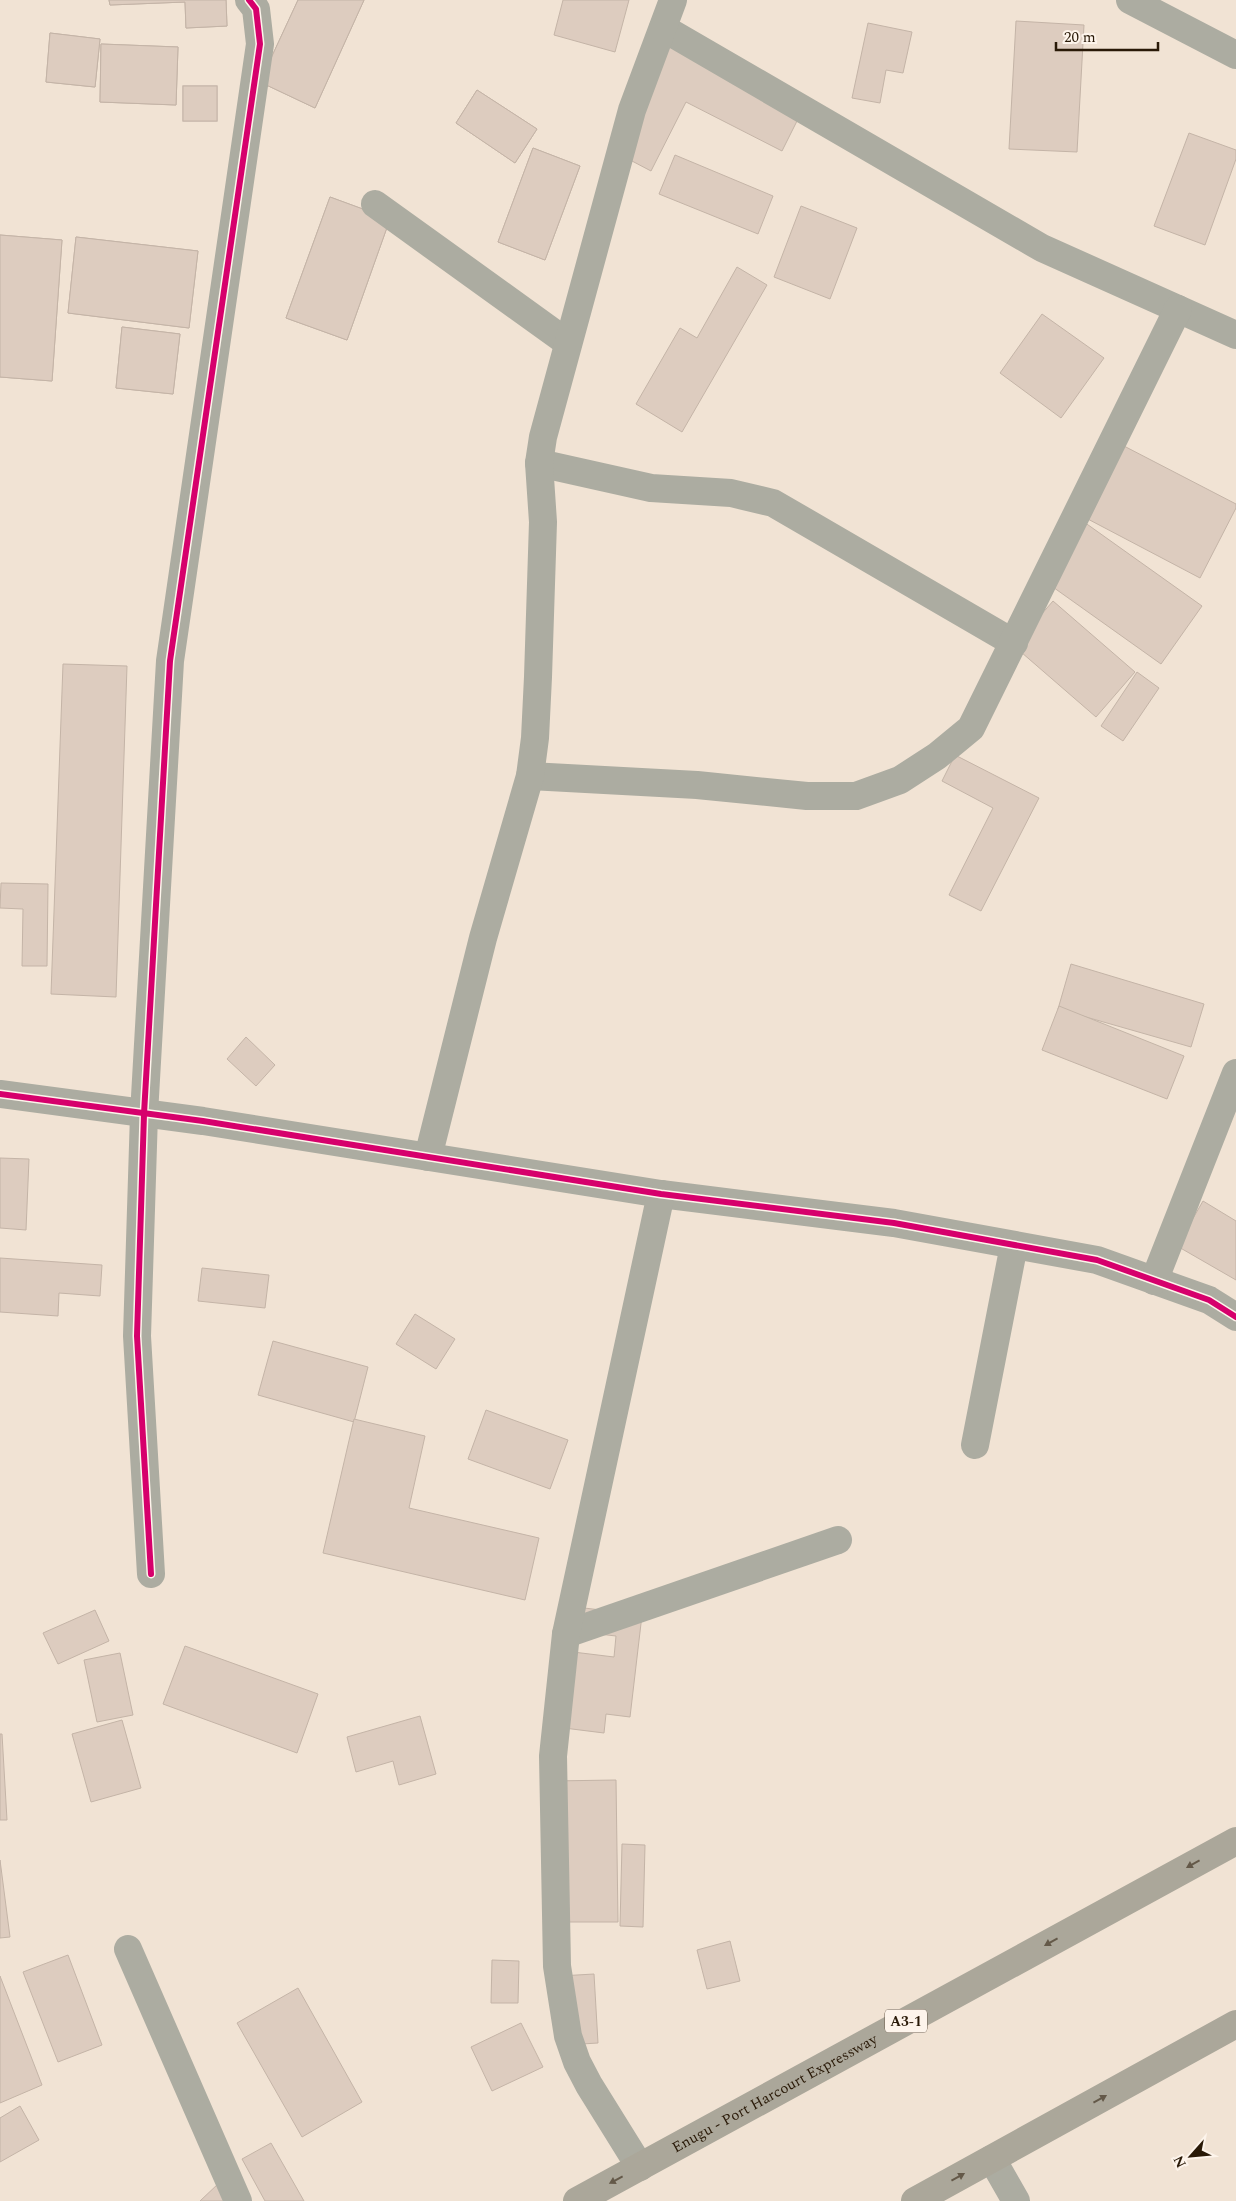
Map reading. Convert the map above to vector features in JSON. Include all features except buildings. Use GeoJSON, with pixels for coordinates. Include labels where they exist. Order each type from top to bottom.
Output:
{"type":"FeatureCollection","features":[{"type":"Feature","properties":{"kind":"highway","name":"Enugu - Port Harcourt Expressway"},"geometry":{"type":"LineString","coordinates":[[577,2201],[1236,1841]]}},
{"type":"Feature","properties":{"kind":"highway"},"geometry":{"type":"LineString","coordinates":[[915,2201],[1236,2024]]}},
{"type":"Feature","properties":{"kind":"street"},"geometry":{"type":"LineString","coordinates":[[151,1574],[137,1336],[144,1114],[170,661],[260,44],[256,9],[249,0]]}},
{"type":"Feature","properties":{"kind":"street"},"geometry":{"type":"LineString","coordinates":[[428,1157],[482,938],[530,776],[535,738],[543,532],[539,463],[543,437],[632,110],[673,0]]}},
{"type":"Feature","properties":{"kind":"street"},"geometry":{"type":"LineString","coordinates":[[1130,0],[1236,55]]}},
{"type":"Feature","properties":{"kind":"street"},"geometry":{"type":"LineString","coordinates":[[663,28],[1042,248],[1236,334]]}},
{"type":"Feature","properties":{"kind":"street"},"geometry":{"type":"LineString","coordinates":[[375,204],[568,343]]}},
{"type":"Feature","properties":{"kind":"street"},"geometry":{"type":"LineString","coordinates":[[530,776],[697,785],[807,796],[856,796],[900,780],[937,756],[971,728],[1178,309]]}},
{"type":"Feature","properties":{"kind":"street"},"geometry":{"type":"LineString","coordinates":[[539,463],[651,488],[731,493],[773,503],[1014,643]]}},
{"type":"Feature","properties":{"kind":"street"},"geometry":{"type":"LineString","coordinates":[[1154,1280],[1236,1073]]}},
{"type":"Feature","properties":{"kind":"street"},"geometry":{"type":"LineString","coordinates":[[0,1094],[203,1121],[661,1194],[894,1223],[1097,1260],[1209,1300],[1236,1317]]}},
{"type":"Feature","properties":{"kind":"street"},"geometry":{"type":"LineString","coordinates":[[640,2167],[577,2062],[568,2036],[557,1966],[553,1756],[566,1634],[661,1194]]}},
{"type":"Feature","properties":{"kind":"street"},"geometry":{"type":"LineString","coordinates":[[975,1445],[1014,1245]]}},
{"type":"Feature","properties":{"kind":"street"},"geometry":{"type":"LineString","coordinates":[[566,1634],[838,1540]]}},
{"type":"Feature","properties":{"kind":"street"},"geometry":{"type":"LineString","coordinates":[[128,1949],[238,2201]]}},
{"type":"Feature","properties":{"kind":"street"},"geometry":{"type":"LineString","coordinates":[[992,2159],[1016,2201]]}},
{"type":"Feature","properties":{"kind":"cycle path"},"geometry":{"type":"LineString","coordinates":[[151,1574],[137,1336],[144,1114],[170,661],[260,44],[256,9],[249,0]]}},
{"type":"Feature","properties":{"kind":"cycle path"},"geometry":{"type":"LineString","coordinates":[[0,1094],[203,1121],[661,1194],[894,1223],[1097,1260],[1209,1300],[1236,1317]]}}]}
